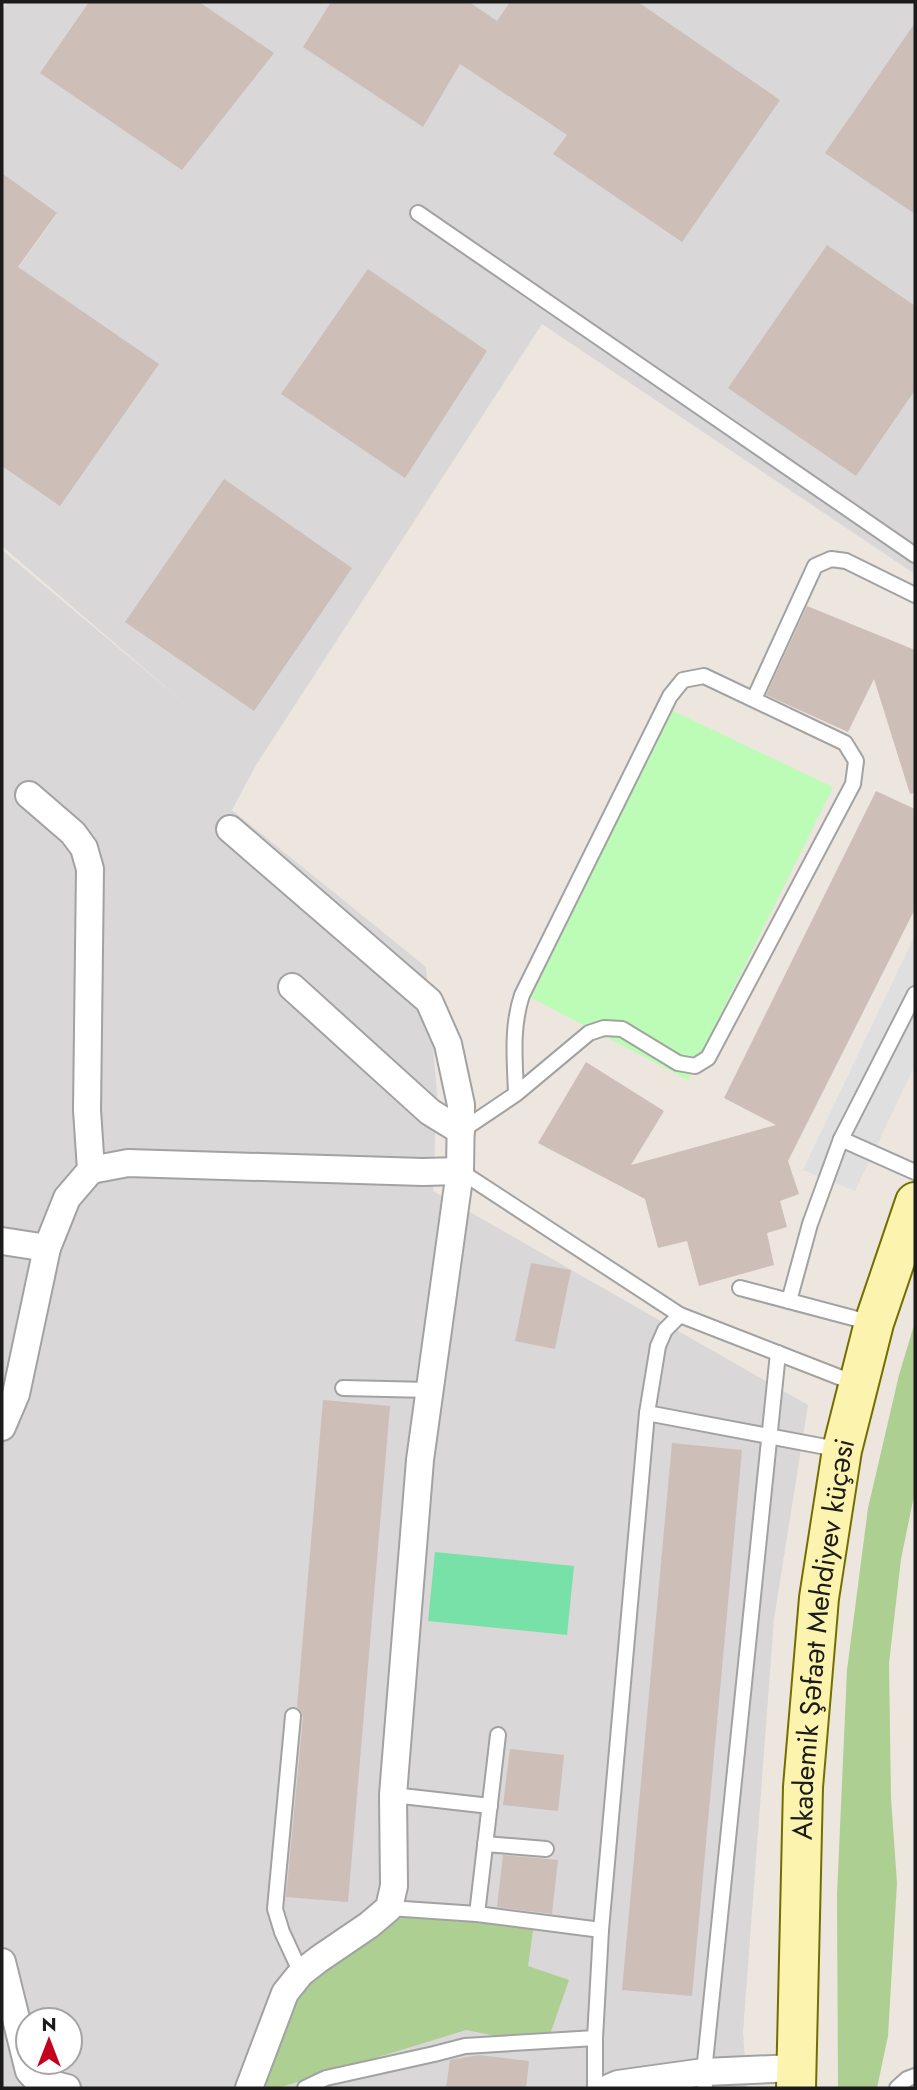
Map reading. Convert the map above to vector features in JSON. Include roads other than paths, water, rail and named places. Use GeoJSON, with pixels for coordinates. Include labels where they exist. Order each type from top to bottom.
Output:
{"type":"FeatureCollection","features":[{"type":"Feature","properties":{"kind":"main road","name":"Akademik Şəfaət Mehdiyev küçəsi"},"geometry":{"type":"LineString","coordinates":[[795,2078],[803,1787],[819,1598],[842,1450],[858,1384],[874,1323],[915,1202]]}},
{"type":"Feature","properties":{"kind":"street"},"geometry":{"type":"LineString","coordinates":[[29,795],[73,833],[84,848],[90,869],[87,1110],[91,1170]]}},
{"type":"Feature","properties":{"kind":"street"},"geometry":{"type":"LineString","coordinates":[[230,829],[429,1001],[449,1044],[461,1105],[460,1171],[420,1460],[393,1796],[394,1886],[389,1908],[301,1973],[285,1993],[249,2088]]}},
{"type":"Feature","properties":{"kind":"street"},"geometry":{"type":"LineString","coordinates":[[292,987],[430,1112],[461,1131]]}},
{"type":"Feature","properties":{"kind":"street"},"geometry":{"type":"LineString","coordinates":[[2,1427],[16,1394],[47,1248],[66,1198],[91,1170],[128,1163],[460,1171]]}},
{"type":"Feature","properties":{"kind":"street"},"geometry":{"type":"LineString","coordinates":[[2,1241],[47,1248]]}},
{"type":"Feature","properties":{"kind":"street"},"geometry":{"type":"LineString","coordinates":[[2,1962],[29,2071],[38,2081],[68,2088]]}},
{"type":"Feature","properties":{"kind":"street"},"geometry":{"type":"LineString","coordinates":[[610,2087],[704,2080],[795,2078]]}},
{"type":"Feature","properties":{"kind":"lane"},"geometry":{"type":"LineString","coordinates":[[418,213],[915,555]]}},
{"type":"Feature","properties":{"kind":"lane"},"geometry":{"type":"LineString","coordinates":[[754,699],[815,566],[831,559],[846,561],[915,594]]}},
{"type":"Feature","properties":{"kind":"lane"},"geometry":{"type":"LineString","coordinates":[[461,1131],[516,1094],[589,1033],[604,1028],[622,1030],[678,1063],[695,1066],[708,1058],[853,784],[856,761],[845,743],[704,676],[683,680],[670,696],[522,995],[516,1012],[514,1031],[516,1094]]}},
{"type":"Feature","properties":{"kind":"lane"},"geometry":{"type":"LineString","coordinates":[[789,1301],[810,1224],[841,1139],[915,995]]}},
{"type":"Feature","properties":{"kind":"lane"},"geometry":{"type":"LineString","coordinates":[[841,1139],[915,1172]]}},
{"type":"Feature","properties":{"kind":"lane"},"geometry":{"type":"LineString","coordinates":[[460,1171],[680,1315],[858,1384]]}},
{"type":"Feature","properties":{"kind":"lane"},"geometry":{"type":"LineString","coordinates":[[740,1288],[874,1323]]}},
{"type":"Feature","properties":{"kind":"lane"},"geometry":{"type":"LineString","coordinates":[[610,2087],[595,2038],[601,1930],[647,1413],[658,1346],[665,1330],[680,1315]]}},
{"type":"Feature","properties":{"kind":"lane"},"geometry":{"type":"LineString","coordinates":[[704,2080],[778,1353]]}},
{"type":"Feature","properties":{"kind":"lane"},"geometry":{"type":"LineString","coordinates":[[343,1388],[429,1390]]}},
{"type":"Feature","properties":{"kind":"lane"},"geometry":{"type":"LineString","coordinates":[[647,1413],[842,1450]]}},
{"type":"Feature","properties":{"kind":"lane"},"geometry":{"type":"LineString","coordinates":[[293,1716],[275,1909],[282,1932],[301,1973]]}},
{"type":"Feature","properties":{"kind":"lane"},"geometry":{"type":"LineString","coordinates":[[477,1914],[498,1735]]}},
{"type":"Feature","properties":{"kind":"lane"},"geometry":{"type":"LineString","coordinates":[[393,1796],[490,1807]]}},
{"type":"Feature","properties":{"kind":"lane"},"geometry":{"type":"LineString","coordinates":[[485,1844],[546,1849]]}},
{"type":"Feature","properties":{"kind":"lane"},"geometry":{"type":"LineString","coordinates":[[389,1908],[477,1914],[601,1930]]}},
{"type":"Feature","properties":{"kind":"lane"},"geometry":{"type":"LineString","coordinates":[[305,2088],[326,2078],[465,2046],[595,2038]]}},
{"type":"Feature","properties":{"kind":"lane"},"geometry":{"type":"LineString","coordinates":[[897,2088],[915,2076]]}}]}
